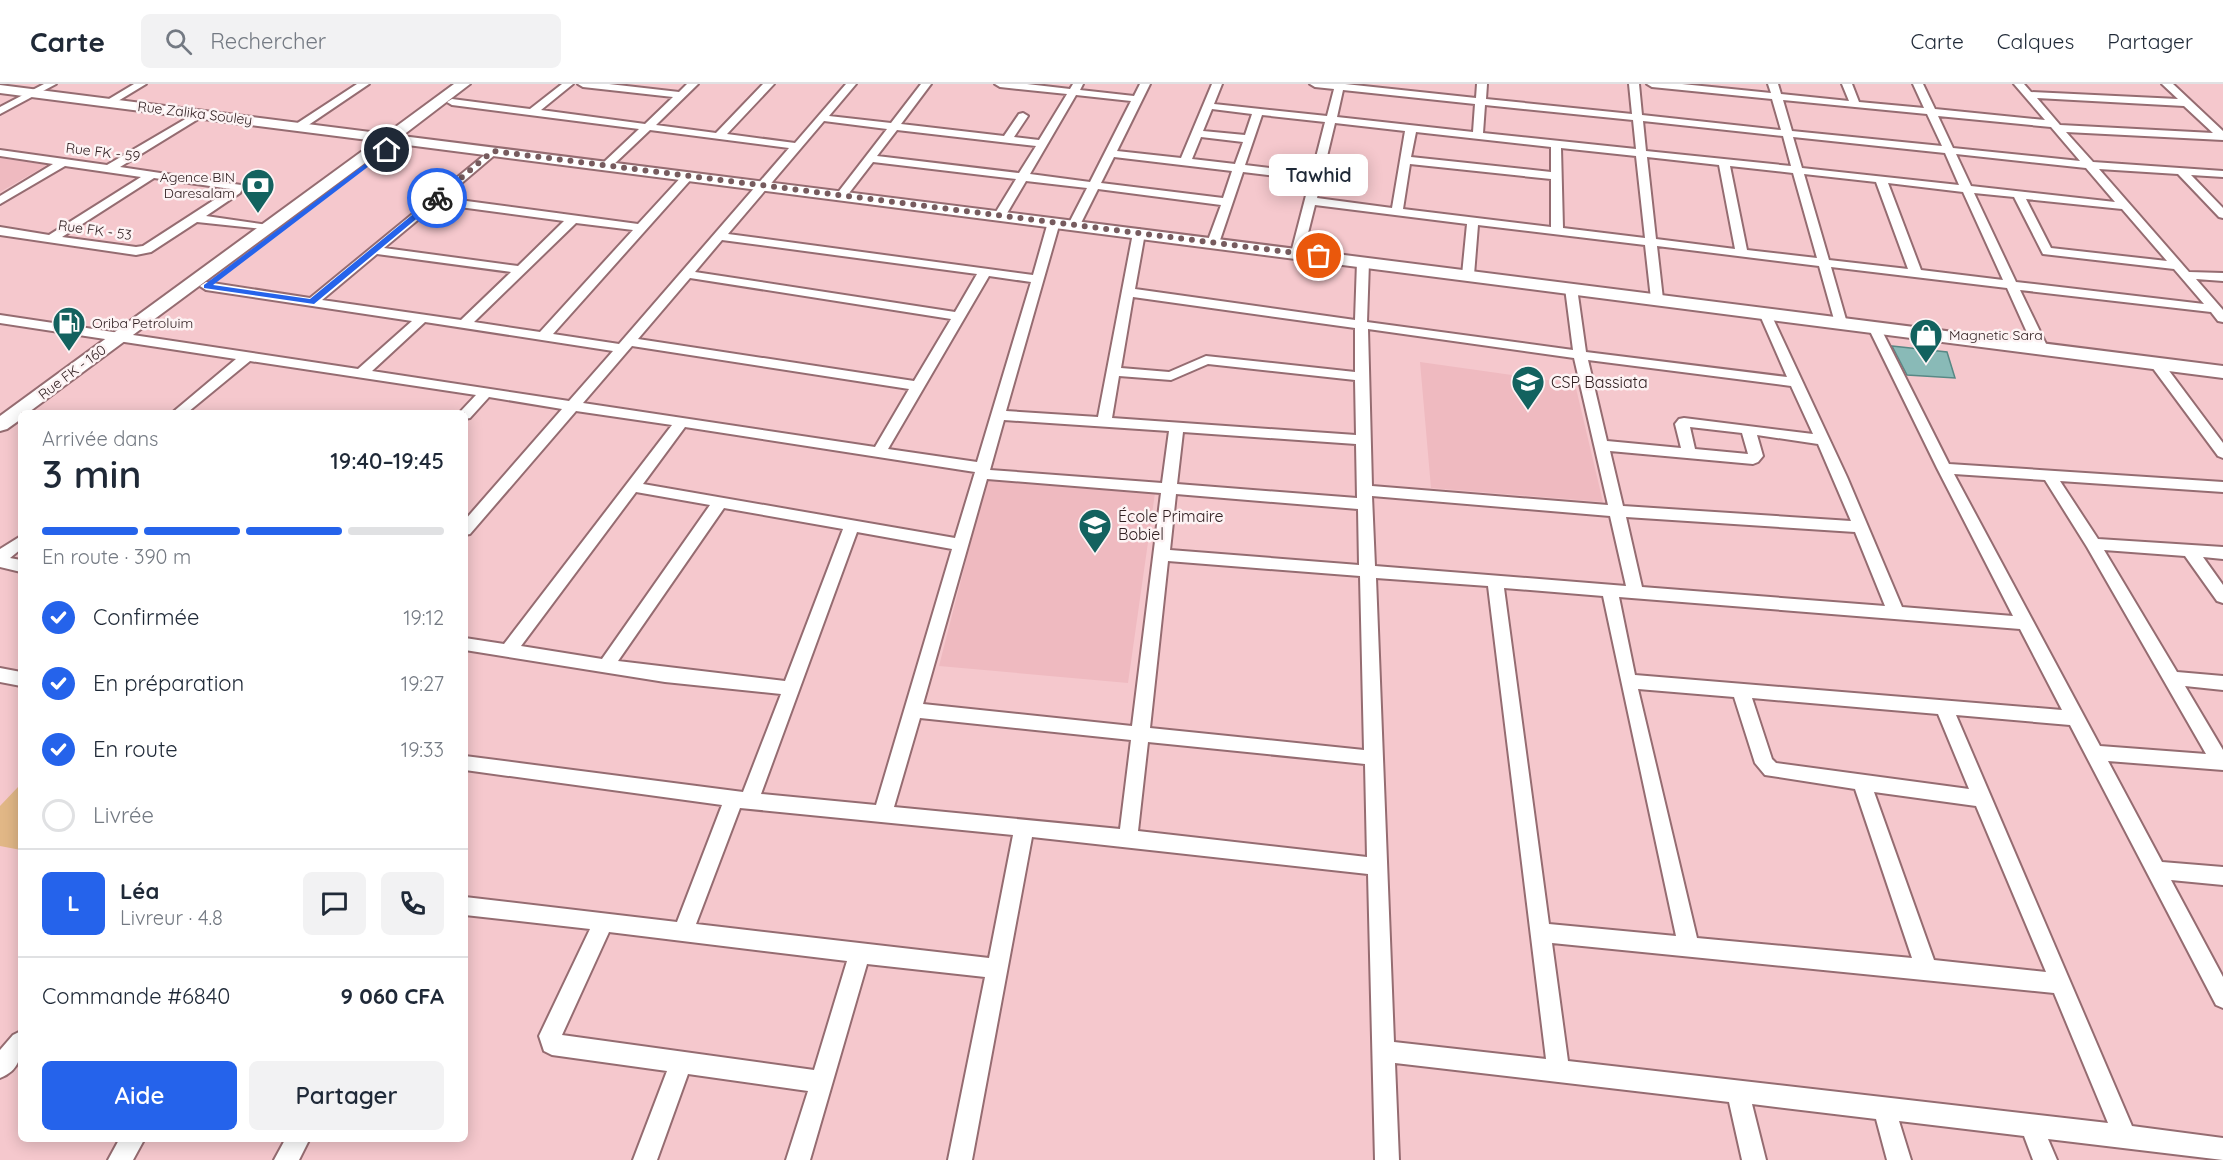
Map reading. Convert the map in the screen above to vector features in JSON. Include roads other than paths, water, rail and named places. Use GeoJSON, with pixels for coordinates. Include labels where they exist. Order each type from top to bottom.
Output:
{"type":"FeatureCollection","features":[{"type":"Feature","properties":{"kind":"street"},"geometry":{"type":"LineString","coordinates":[[0,111],[51,84]]}},
{"type":"Feature","properties":{"kind":"street"},"geometry":{"type":"LineString","coordinates":[[109,102],[141,84]]}},
{"type":"Feature","properties":{"kind":"street"},"geometry":{"type":"LineString","coordinates":[[340,84],[362,85]]}},
{"type":"Feature","properties":{"kind":"street","name":"Rue FK - 160"},"geometry":{"type":"LineString","coordinates":[[22,410],[206,286],[463,84]]}},
{"type":"Feature","properties":{"kind":"street","name":"Rue FK - 160"},"geometry":{"type":"LineString","coordinates":[[39,410],[268,228],[476,84]]}},
{"type":"Feature","properties":{"kind":"street"},"geometry":{"type":"LineString","coordinates":[[532,112],[568,84]]}},
{"type":"Feature","properties":{"kind":"street"},"geometry":{"type":"LineString","coordinates":[[583,84],[681,95]]}},
{"type":"Feature","properties":{"kind":"street"},"geometry":{"type":"LineString","coordinates":[[607,165],[693,84]]}},
{"type":"Feature","properties":{"kind":"street"},"geometry":{"type":"LineString","coordinates":[[719,136],[769,84]]}},
{"type":"Feature","properties":{"kind":"street"},"geometry":{"type":"LineString","coordinates":[[468,527],[850,84]]}},
{"type":"Feature","properties":{"kind":"street"},"geometry":{"type":"LineString","coordinates":[[842,195],[926,84]]}},
{"type":"Feature","properties":{"kind":"street"},"geometry":{"type":"LineString","coordinates":[[1000,84],[1076,88],[1137,99]]}},
{"type":"Feature","properties":{"kind":"street"},"geometry":{"type":"LineString","coordinates":[[1074,225],[1145,84]]}},
{"type":"Feature","properties":{"kind":"street"},"geometry":{"type":"LineString","coordinates":[[1185,162],[1217,84]]}},
{"type":"Feature","properties":{"kind":"street"},"geometry":{"type":"LineString","coordinates":[[1315,84],[2090,165],[2223,174]]}},
{"type":"Feature","properties":{"kind":"street"},"geometry":{"type":"LineString","coordinates":[[1478,136],[1482,84]]}},
{"type":"Feature","properties":{"kind":"street"},"geometry":{"type":"LineString","coordinates":[[1634,84],[1657,299]]}},
{"type":"Feature","properties":{"kind":"street"},"geometry":{"type":"LineString","coordinates":[[1652,84],[1710,87],[2056,126],[2223,137]]}},
{"type":"Feature","properties":{"kind":"street"},"geometry":{"type":"LineString","coordinates":[[1773,84],[1841,323]]}},
{"type":"Feature","properties":{"kind":"street"},"geometry":{"type":"LineString","coordinates":[[1847,84],[1855,104]]}},
{"type":"Feature","properties":{"kind":"street"},"geometry":{"type":"LineString","coordinates":[[1918,84],[2041,348]]}},
{"type":"Feature","properties":{"kind":"street"},"geometry":{"type":"LineString","coordinates":[[2019,84],[2219,314]]}},
{"type":"Feature","properties":{"kind":"street"},"geometry":{"type":"LineString","coordinates":[[2167,84],[2223,137]]}},
{"type":"Feature","properties":{"kind":"street"},"geometry":{"type":"LineString","coordinates":[[300,126],[362,85]]}},
{"type":"Feature","properties":{"kind":"street"},"geometry":{"type":"LineString","coordinates":[[1297,253],[1340,85]]}},
{"type":"Feature","properties":{"kind":"street"},"geometry":{"type":"LineString","coordinates":[[1000,216],[1076,88]]}},
{"type":"Feature","properties":{"kind":"street","name":"Rue Zalika Souley"},"geometry":{"type":"LineString","coordinates":[[0,89],[2223,372]]}},
{"type":"Feature","properties":{"kind":"street"},"geometry":{"type":"LineString","coordinates":[[2029,95],[2187,103]]}},
{"type":"Feature","properties":{"kind":"street"},"geometry":{"type":"LineString","coordinates":[[452,102],[796,146]]}},
{"type":"Feature","properties":{"kind":"street"},"geometry":{"type":"LineString","coordinates":[[1208,106],[2126,206]]}},
{"type":"Feature","properties":{"kind":"street"},"geometry":{"type":"LineString","coordinates":[[1213,243],[1258,112]]}},
{"type":"Feature","properties":{"kind":"street"},"geometry":{"type":"LineString","coordinates":[[110,168],[199,114]]}},
{"type":"Feature","properties":{"kind":"street"},"geometry":{"type":"LineString","coordinates":[[1007,140],[1023,116]]}},
{"type":"Feature","properties":{"kind":"street"},"geometry":{"type":"LineString","coordinates":[[821,118],[1043,144]]}},
{"type":"Feature","properties":{"kind":"street"},"geometry":{"type":"LineString","coordinates":[[1397,212],[1411,128]]}},
{"type":"Feature","properties":{"kind":"street"},"geometry":{"type":"LineString","coordinates":[[1196,133],[1248,139]]}},
{"type":"Feature","properties":{"kind":"street"},"geometry":{"type":"LineString","coordinates":[[1556,144],[1557,231]]}},
{"type":"Feature","properties":{"kind":"street"},"geometry":{"type":"LineString","coordinates":[[312,302],[493,151]]}},
{"type":"Feature","properties":{"kind":"street","name":"Rue FK - 59"},"geometry":{"type":"LineString","coordinates":[[0,153],[237,187]]}},
{"type":"Feature","properties":{"kind":"street"},"geometry":{"type":"LineString","coordinates":[[1110,153],[1316,177]]}},
{"type":"Feature","properties":{"kind":"street"},"geometry":{"type":"LineString","coordinates":[[870,158],[1227,202]]}},
{"type":"Feature","properties":{"kind":"street"},"geometry":{"type":"LineString","coordinates":[[1406,159],[1556,177]]}},
{"type":"Feature","properties":{"kind":"street"},"geometry":{"type":"LineString","coordinates":[[0,201],[63,162]]}},
{"type":"Feature","properties":{"kind":"street"},"geometry":{"type":"LineString","coordinates":[[1724,162],[1742,253]]}},
{"type":"Feature","properties":{"kind":"street"},"geometry":{"type":"LineString","coordinates":[[2181,171],[2223,215]]}},
{"type":"Feature","properties":{"kind":"street"},"geometry":{"type":"LineString","coordinates":[[50,239],[153,174]]}},
{"type":"Feature","properties":{"kind":"street"},"geometry":{"type":"LineString","coordinates":[[543,337],[688,176]]}},
{"type":"Feature","properties":{"kind":"street"},"geometry":{"type":"LineString","coordinates":[[1881,180],[1916,274]]}},
{"type":"Feature","properties":{"kind":"street","name":"Rue FK - 53"},"geometry":{"type":"LineString","coordinates":[[2,233],[136,251],[155,246],[236,191],[237,187]]}},
{"type":"Feature","properties":{"kind":"street"},"geometry":{"type":"LineString","coordinates":[[2018,194],[2047,251],[2223,277]]}},
{"type":"Feature","properties":{"kind":"street"},"geometry":{"type":"LineString","coordinates":[[434,200],[642,228]]}},
{"type":"Feature","properties":{"kind":"street"},"geometry":{"type":"LineString","coordinates":[[1310,201],[1916,274],[2219,314]]}},
{"type":"Feature","properties":{"kind":"street"},"geometry":{"type":"LineString","coordinates":[[196,218],[268,228]]}},
{"type":"Feature","properties":{"kind":"street"},"geometry":{"type":"LineString","coordinates":[[464,325],[573,219]]}},
{"type":"Feature","properties":{"kind":"street"},"geometry":{"type":"LineString","coordinates":[[1468,275],[1473,221]]}},
{"type":"Feature","properties":{"kind":"street"},"geometry":{"type":"LineString","coordinates":[[883,814],[1054,222]]}},
{"type":"Feature","properties":{"kind":"street"},"geometry":{"type":"LineString","coordinates":[[1104,422],[1138,233]]}},
{"type":"Feature","properties":{"kind":"street"},"geometry":{"type":"LineString","coordinates":[[719,236],[1038,279]]}},
{"type":"Feature","properties":{"kind":"street"},"geometry":{"type":"LineString","coordinates":[[375,250],[521,270]]}},
{"type":"Feature","properties":{"kind":"street"},"geometry":{"type":"LineString","coordinates":[[1363,262],[1361,324],[1365,497],[1387,1160]]}},
{"type":"Feature","properties":{"kind":"street"},"geometry":{"type":"LineString","coordinates":[[879,452],[985,272]]}},
{"type":"Feature","properties":{"kind":"street"},"geometry":{"type":"LineString","coordinates":[[685,274],[959,316]]}},
{"type":"Feature","properties":{"kind":"street"},"geometry":{"type":"LineString","coordinates":[[206,286],[543,337],[625,345],[919,386]]}},
{"type":"Feature","properties":{"kind":"street"},"geometry":{"type":"LineString","coordinates":[[1571,288],[1580,355],[1636,594]]}},
{"type":"Feature","properties":{"kind":"street"},"geometry":{"type":"LineString","coordinates":[[1127,292],[1580,355],[1796,382]]}},
{"type":"Feature","properties":{"kind":"street"},"geometry":{"type":"LineString","coordinates":[[1765,313],[1823,440],[1896,612]]}},
{"type":"Feature","properties":{"kind":"street"},"geometry":{"type":"LineString","coordinates":[[361,374],[422,318]]}},
{"type":"Feature","properties":{"kind":"street"},"geometry":{"type":"LineString","coordinates":[[0,319],[879,452],[982,471],[1168,489],[1365,497],[1861,527]]}},
{"type":"Feature","properties":{"kind":"street"},"geometry":{"type":"LineString","coordinates":[[1874,327],[1944,468],[2223,998]]}},
{"type":"Feature","properties":{"kind":"street"},"geometry":{"type":"LineString","coordinates":[[182,410],[248,357]]}},
{"type":"Feature","properties":{"kind":"street"},"geometry":{"type":"LineString","coordinates":[[1113,372],[1171,376],[1206,360],[1362,377]]}},
{"type":"Feature","properties":{"kind":"street"},"geometry":{"type":"LineString","coordinates":[[2156,363],[2223,453]]}},
{"type":"Feature","properties":{"kind":"street"},"geometry":{"type":"LineString","coordinates":[[468,412],[486,393]]}},
{"type":"Feature","properties":{"kind":"street","name":"Rue FK - 160"},"geometry":{"type":"LineString","coordinates":[[0,425],[18,413]]}},
{"type":"Feature","properties":{"kind":"street"},"geometry":{"type":"LineString","coordinates":[[999,415],[1364,440]]}},
{"type":"Feature","properties":{"kind":"street"},"geometry":{"type":"LineString","coordinates":[[508,651],[682,422]]}},
{"type":"Feature","properties":{"kind":"street"},"geometry":{"type":"LineString","coordinates":[[1689,453],[1682,424],[1684,422],[1823,440]]}},
{"type":"Feature","properties":{"kind":"street"},"geometry":{"type":"LineString","coordinates":[[0,440],[18,426]]}},
{"type":"Feature","properties":{"kind":"street"},"geometry":{"type":"LineString","coordinates":[[1128,838],[1176,428]]}},
{"type":"Feature","properties":{"kind":"street"},"geometry":{"type":"LineString","coordinates":[[1600,445],[1754,459],[1756,456],[1748,429]]}},
{"type":"Feature","properties":{"kind":"street"},"geometry":{"type":"LineString","coordinates":[[1944,468],[2223,487]]}},
{"type":"Feature","properties":{"kind":"street"},"geometry":{"type":"LineString","coordinates":[[2049,475],[2093,544],[2222,763]]}},
{"type":"Feature","properties":{"kind":"street"},"geometry":{"type":"LineString","coordinates":[[634,486],[961,545]]}},
{"type":"Feature","properties":{"kind":"street"},"geometry":{"type":"LineString","coordinates":[[606,666],[720,501]]}},
{"type":"Feature","properties":{"kind":"street"},"geometry":{"type":"LineString","coordinates":[[684,930],[791,688],[852,526]]}},
{"type":"Feature","properties":{"kind":"street"},"geometry":{"type":"LineString","coordinates":[[0,559],[18,544]]}},
{"type":"Feature","properties":{"kind":"street"},"geometry":{"type":"LineString","coordinates":[[2093,544],[2223,553]]}},
{"type":"Feature","properties":{"kind":"street"},"geometry":{"type":"LineString","coordinates":[[2190,551],[2223,597]]}},
{"type":"Feature","properties":{"kind":"street"},"geometry":{"type":"LineString","coordinates":[[1161,555],[2026,623]]}},
{"type":"Feature","properties":{"kind":"street"},"geometry":{"type":"LineString","coordinates":[[0,559],[18,565]]}},
{"type":"Feature","properties":{"kind":"street"},"geometry":{"type":"LineString","coordinates":[[1495,582],[1558,1070]]}},
{"type":"Feature","properties":{"kind":"street"},"geometry":{"type":"LineString","coordinates":[[1610,592],[1689,948]]}},
{"type":"Feature","properties":{"kind":"street"},"geometry":{"type":"LineString","coordinates":[[468,644],[665,675],[791,688]]}},
{"type":"Feature","properties":{"kind":"street"},"geometry":{"type":"LineString","coordinates":[[0,675],[18,679]]}},
{"type":"Feature","properties":{"kind":"street"},"geometry":{"type":"LineString","coordinates":[[2172,678],[2223,683]]}},
{"type":"Feature","properties":{"kind":"street"},"geometry":{"type":"LineString","coordinates":[[1628,681],[2076,718]]}},
{"type":"Feature","properties":{"kind":"street"},"geometry":{"type":"LineString","coordinates":[[1741,690],[1764,763],[1768,768],[1983,799]]}},
{"type":"Feature","properties":{"kind":"street"},"geometry":{"type":"LineString","coordinates":[[1944,708],[2125,1136]]}},
{"type":"Feature","properties":{"kind":"street"},"geometry":{"type":"LineString","coordinates":[[912,710],[1374,758]]}},
{"type":"Feature","properties":{"kind":"street"},"geometry":{"type":"LineString","coordinates":[[2095,753],[2222,763]]}},
{"type":"Feature","properties":{"kind":"street"},"geometry":{"type":"LineString","coordinates":[[468,763],[741,800],[1128,838],[1377,867]]}},
{"type":"Feature","properties":{"kind":"street"},"geometry":{"type":"LineString","coordinates":[[1862,783],[1926,968]]}},
{"type":"Feature","properties":{"kind":"street"},"geometry":{"type":"LineString","coordinates":[[960,1160],[1024,829]]}},
{"type":"Feature","properties":{"kind":"street"},"geometry":{"type":"LineString","coordinates":[[2157,870],[2223,876]]}},
{"type":"Feature","properties":{"kind":"street"},"geometry":{"type":"LineString","coordinates":[[468,906],[684,930],[860,954],[998,969]]}},
{"type":"Feature","properties":{"kind":"street"},"geometry":{"type":"LineString","coordinates":[[604,921],[550,1036],[550,1042],[555,1045],[820,1082]]}},
{"type":"Feature","properties":{"kind":"street"},"geometry":{"type":"LineString","coordinates":[[1540,932],[1689,948],[1926,968],[2060,984]]}},
{"type":"Feature","properties":{"kind":"street"},"geometry":{"type":"LineString","coordinates":[[798,1160],[860,954]]}},
{"type":"Feature","properties":{"kind":"street"},"geometry":{"type":"LineString","coordinates":[[0,1067],[18,1046]]}},
{"type":"Feature","properties":{"kind":"street"},"geometry":{"type":"LineString","coordinates":[[1383,1051],[2223,1149]]}},
{"type":"Feature","properties":{"kind":"street"},"geometry":{"type":"LineString","coordinates":[[645,1160],[681,1062]]}},
{"type":"Feature","properties":{"kind":"street"},"geometry":{"type":"LineString","coordinates":[[1738,1092],[1754,1160]]}},
{"type":"Feature","properties":{"kind":"street"},"geometry":{"type":"LineString","coordinates":[[1884,1108],[1899,1160]]}},
{"type":"Feature","properties":{"kind":"street"},"geometry":{"type":"LineString","coordinates":[[2032,1126],[2045,1160]]}},
{"type":"Feature","properties":{"kind":"street"},"geometry":{"type":"LineString","coordinates":[[120,1160],[131,1142]]}},
{"type":"Feature","properties":{"kind":"street"},"geometry":{"type":"LineString","coordinates":[[286,1160],[297,1142]]}},
{"type":"Feature","properties":{"kind":"place","name":"Agence BIN Daresalam"},"geometry":{"type":"Point","coordinates":[258,214]}},
{"type":"Feature","properties":{"kind":"place","name":"Tawhid"},"geometry":{"type":"Point","coordinates":[1319,256]}},
{"type":"Feature","properties":{"kind":"place","name":"Oriba Petroluim"},"geometry":{"type":"Point","coordinates":[69,352]}},
{"type":"Feature","properties":{"kind":"place","name":"Magnetic Sara"},"geometry":{"type":"Point","coordinates":[1926,364]}},
{"type":"Feature","properties":{"kind":"place","name":"CSP Bassiata"},"geometry":{"type":"Point","coordinates":[1528,411]}},
{"type":"Feature","properties":{"kind":"place","name":"École Primaire Bobiel"},"geometry":{"type":"Point","coordinates":[1095,554]}}]}
